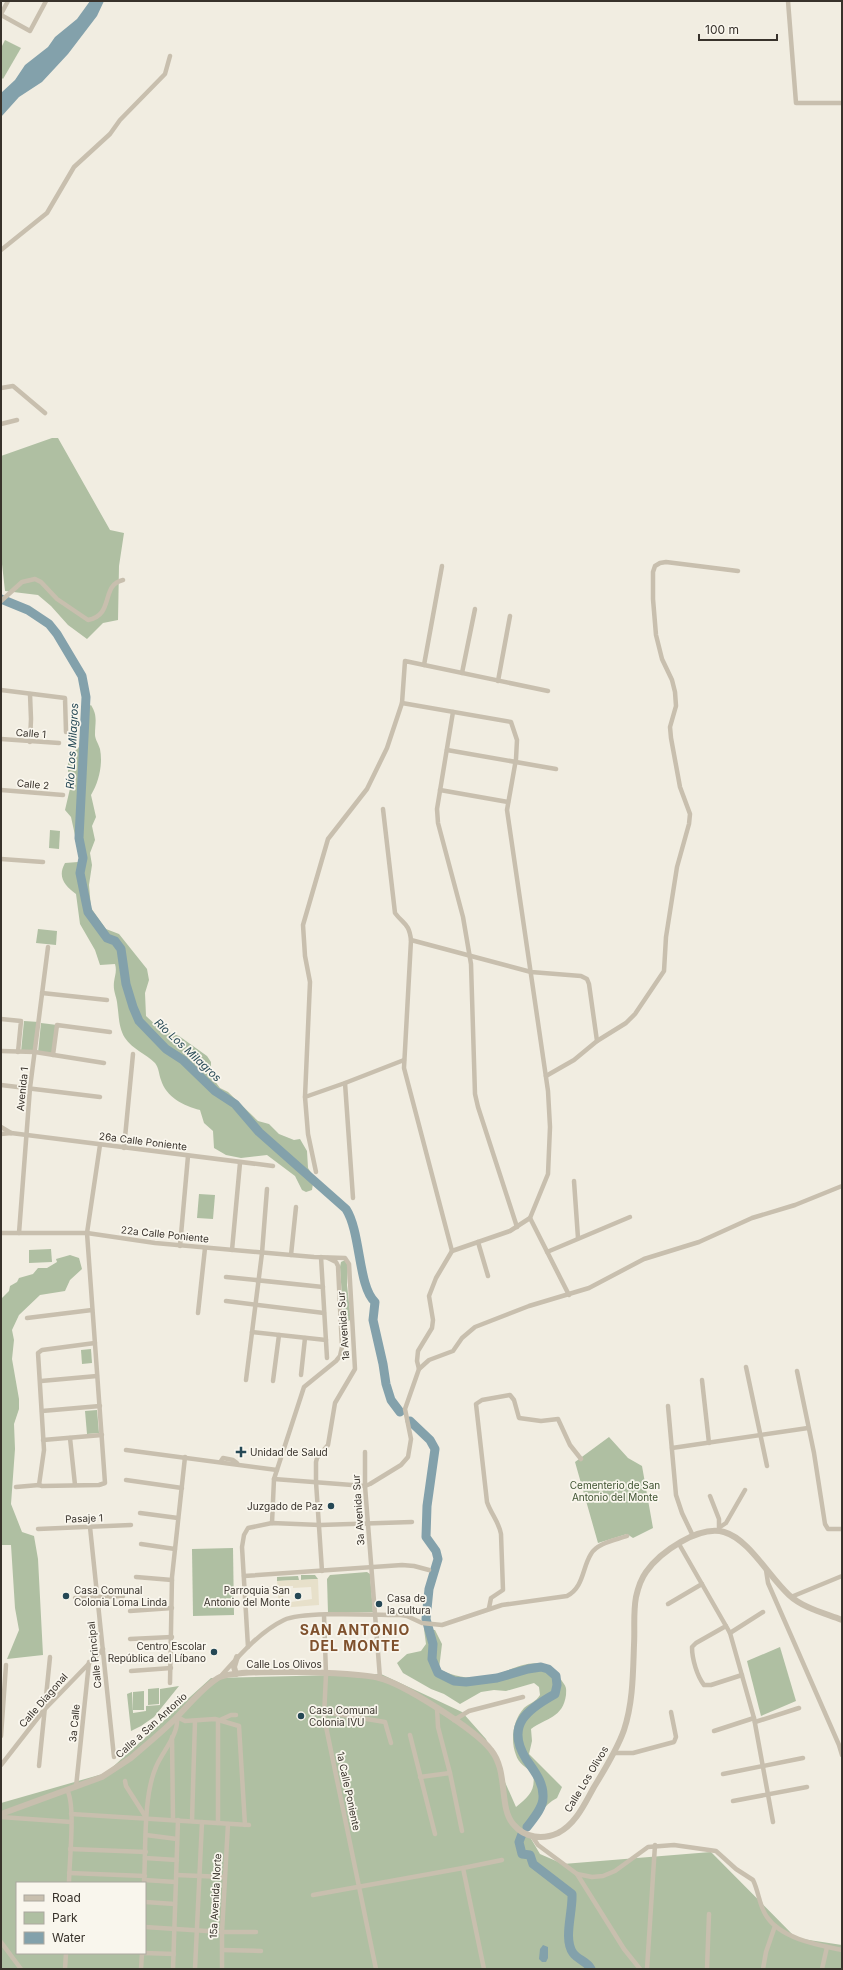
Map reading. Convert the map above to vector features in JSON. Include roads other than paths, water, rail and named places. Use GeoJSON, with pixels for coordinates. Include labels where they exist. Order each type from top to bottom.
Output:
{"type":"FeatureCollection","features":[{"type":"Feature","properties":{"kind":"street"},"geometry":{"type":"LineString","coordinates":[[8,1],[1,15],[30,31],[46,1]]}},
{"type":"Feature","properties":{"kind":"street"},"geometry":{"type":"LineString","coordinates":[[788,1],[796,103],[842,103]]}},
{"type":"Feature","properties":{"kind":"street"},"geometry":{"type":"LineString","coordinates":[[1,250],[47,213],[74,167],[110,134],[120,120],[165,74],[170,56]]}},
{"type":"Feature","properties":{"kind":"street"},"geometry":{"type":"LineString","coordinates":[[1,388],[13,386],[45,413]]}},
{"type":"Feature","properties":{"kind":"street"},"geometry":{"type":"LineString","coordinates":[[1,424],[17,420]]}},
{"type":"Feature","properties":{"kind":"street"},"geometry":{"type":"LineString","coordinates":[[546,1076],[574,1060],[597,1041],[626,1023],[636,1014],[664,971],[666,937],[676,867],[689,824],[690,814],[680,787],[671,738],[670,727],[676,706],[675,692],[672,680],[662,659],[656,635],[653,599],[653,572],[655,566],[666,562],[738,570]]}},
{"type":"Feature","properties":{"kind":"street"},"geometry":{"type":"LineString","coordinates":[[424,665],[442,566]]}},
{"type":"Feature","properties":{"kind":"street"},"geometry":{"type":"LineString","coordinates":[[1,601],[22,582],[35,580],[41,582],[57,599],[88,620],[99,617],[112,588],[118,581],[123,580]]}},
{"type":"Feature","properties":{"kind":"street"},"geometry":{"type":"LineString","coordinates":[[462,673],[475,609]]}},
{"type":"Feature","properties":{"kind":"street"},"geometry":{"type":"LineString","coordinates":[[498,681],[510,616]]}},
{"type":"Feature","properties":{"kind":"street"},"geometry":{"type":"LineString","coordinates":[[316,1172],[308,1134],[305,1097],[310,982],[305,956],[303,925],[328,838],[367,788],[387,748],[402,703],[405,662],[548,691]]}},
{"type":"Feature","properties":{"kind":"street"},"geometry":{"type":"LineString","coordinates":[[1,690],[66,698],[66,732]]}},
{"type":"Feature","properties":{"kind":"street"},"geometry":{"type":"LineString","coordinates":[[30,694],[30,742]]}},
{"type":"Feature","properties":{"kind":"street"},"geometry":{"type":"LineString","coordinates":[[402,703],[511,722],[517,740],[508,802],[508,817],[546,1076],[550,1127],[548,1174],[530,1218],[517,1227],[452,1251],[436,1278],[429,1296],[433,1320],[432,1328],[418,1351],[417,1361],[419,1369]]}},
{"type":"Feature","properties":{"kind":"street"},"geometry":{"type":"LineString","coordinates":[[454,712],[437,809],[438,823],[463,917],[470,956],[475,1094],[478,1108],[517,1227]]}},
{"type":"Feature","properties":{"kind":"street","name":"Calle 1"},"geometry":{"type":"LineString","coordinates":[[1,739],[59,743]]}},
{"type":"Feature","properties":{"kind":"street"},"geometry":{"type":"LineString","coordinates":[[447,750],[556,769]]}},
{"type":"Feature","properties":{"kind":"street","name":"Calle 2"},"geometry":{"type":"LineString","coordinates":[[1,790],[63,796]]}},
{"type":"Feature","properties":{"kind":"street"},"geometry":{"type":"LineString","coordinates":[[440,790],[508,802]]}},
{"type":"Feature","properties":{"kind":"street"},"geometry":{"type":"LineString","coordinates":[[383,808],[395,913],[406,923],[410,930],[411,940],[404,1068],[452,1251]]}},
{"type":"Feature","properties":{"kind":"street"},"geometry":{"type":"LineString","coordinates":[[1,859],[43,862]]}},
{"type":"Feature","properties":{"kind":"street"},"geometry":{"type":"LineString","coordinates":[[411,940],[531,972],[581,976],[587,979],[597,1041]]}},
{"type":"Feature","properties":{"kind":"street","name":"Avenida 1"},"geometry":{"type":"LineString","coordinates":[[19,1233],[30,1088],[48,947]]}},
{"type":"Feature","properties":{"kind":"street"},"geometry":{"type":"LineString","coordinates":[[42,993],[107,1000]]}},
{"type":"Feature","properties":{"kind":"street"},"geometry":{"type":"LineString","coordinates":[[1,1019],[21,1021],[18,1052]]}},
{"type":"Feature","properties":{"kind":"street"},"geometry":{"type":"LineString","coordinates":[[53,1055],[57,1025],[110,1032]]}},
{"type":"Feature","properties":{"kind":"street"},"geometry":{"type":"LineString","coordinates":[[1,1050],[35,1052],[104,1063]]}},
{"type":"Feature","properties":{"kind":"street"},"geometry":{"type":"LineString","coordinates":[[124,1148],[133,1054]]}},
{"type":"Feature","properties":{"kind":"street"},"geometry":{"type":"LineString","coordinates":[[305,1097],[404,1060]]}},
{"type":"Feature","properties":{"kind":"street"},"geometry":{"type":"LineString","coordinates":[[344,1083],[353,1198]]}},
{"type":"Feature","properties":{"kind":"street"},"geometry":{"type":"LineString","coordinates":[[1,1085],[100,1097]]}},
{"type":"Feature","properties":{"kind":"street","name":"26a Calle Poniente"},"geometry":{"type":"LineString","coordinates":[[1,1127],[10,1133]]}},
{"type":"Feature","properties":{"kind":"street","name":"26a Calle Poniente"},"geometry":{"type":"LineString","coordinates":[[1,1134],[10,1133],[273,1166]]}},
{"type":"Feature","properties":{"kind":"street"},"geometry":{"type":"LineString","coordinates":[[16,1487],[39,1485],[99,1485],[105,1483],[87,1233],[100,1145]]}},
{"type":"Feature","properties":{"kind":"street"},"geometry":{"type":"LineString","coordinates":[[180,1246],[188,1156]]}},
{"type":"Feature","properties":{"kind":"street"},"geometry":{"type":"LineString","coordinates":[[232,1250],[240,1163]]}},
{"type":"Feature","properties":{"kind":"street"},"geometry":{"type":"LineString","coordinates":[[574,1181],[578,1238]]}},
{"type":"Feature","properties":{"kind":"street"},"geometry":{"type":"LineString","coordinates":[[274,1479],[364,1486],[401,1465],[408,1457],[411,1439],[404,1409],[419,1369],[429,1360],[453,1351],[462,1338],[475,1327],[529,1306],[589,1288],[644,1259],[694,1243],[752,1218],[795,1205],[842,1186]]}},
{"type":"Feature","properties":{"kind":"street"},"geometry":{"type":"LineString","coordinates":[[246,1380],[262,1253],[267,1189]]}},
{"type":"Feature","properties":{"kind":"street"},"geometry":{"type":"LineString","coordinates":[[291,1255],[296,1207]]}},
{"type":"Feature","properties":{"kind":"street"},"geometry":{"type":"LineString","coordinates":[[547,1252],[630,1217]]}},
{"type":"Feature","properties":{"kind":"street"},"geometry":{"type":"LineString","coordinates":[[530,1218],[569,1295]]}},
{"type":"Feature","properties":{"kind":"street","name":"22a Calle Poniente"},"geometry":{"type":"LineString","coordinates":[[1,1234],[87,1233],[180,1246],[327,1258]]}},
{"type":"Feature","properties":{"kind":"street"},"geometry":{"type":"LineString","coordinates":[[478,1242],[488,1276]]}},
{"type":"Feature","properties":{"kind":"street"},"geometry":{"type":"LineString","coordinates":[[198,1313],[205,1248]]}},
{"type":"Feature","properties":{"kind":"street"},"geometry":{"type":"LineString","coordinates":[[321,1257],[327,1358]]}},
{"type":"Feature","properties":{"kind":"street"},"geometry":{"type":"LineString","coordinates":[[327,1258],[345,1258]]}},
{"type":"Feature","properties":{"kind":"street"},"geometry":{"type":"LineString","coordinates":[[327,1258],[333,1260],[338,1266]]}},
{"type":"Feature","properties":{"kind":"street"},"geometry":{"type":"LineString","coordinates":[[272,1523],[274,1479],[304,1387],[340,1356],[342,1348],[338,1266],[340,1260],[345,1258]]}},
{"type":"Feature","properties":{"kind":"street","name":"1a Avenida Sur"},"geometry":{"type":"LineString","coordinates":[[322,1571],[316,1482],[317,1458],[328,1445],[335,1403],[355,1369],[349,1264],[345,1258]]}},
{"type":"Feature","properties":{"kind":"street"},"geometry":{"type":"LineString","coordinates":[[226,1277],[323,1287]]}},
{"type":"Feature","properties":{"kind":"street"},"geometry":{"type":"LineString","coordinates":[[226,1301],[324,1313]]}},
{"type":"Feature","properties":{"kind":"street"},"geometry":{"type":"LineString","coordinates":[[27,1318],[92,1310]]}},
{"type":"Feature","properties":{"kind":"street"},"geometry":{"type":"LineString","coordinates":[[252,1332],[326,1340]]}},
{"type":"Feature","properties":{"kind":"street"},"geometry":{"type":"LineString","coordinates":[[273,1381],[279,1335]]}},
{"type":"Feature","properties":{"kind":"street"},"geometry":{"type":"LineString","coordinates":[[301,1375],[305,1338]]}},
{"type":"Feature","properties":{"kind":"street"},"geometry":{"type":"LineString","coordinates":[[39,1485],[44,1450],[41,1381],[38,1353],[40,1350],[95,1343]]}},
{"type":"Feature","properties":{"kind":"street"},"geometry":{"type":"LineString","coordinates":[[746,1367],[767,1466]]}},
{"type":"Feature","properties":{"kind":"street"},"geometry":{"type":"LineString","coordinates":[[797,1371],[825,1524],[828,1529],[842,1531]]}},
{"type":"Feature","properties":{"kind":"street"},"geometry":{"type":"LineString","coordinates":[[41,1381],[97,1376]]}},
{"type":"Feature","properties":{"kind":"street"},"geometry":{"type":"LineString","coordinates":[[702,1380],[709,1443]]}},
{"type":"Feature","properties":{"kind":"street"},"geometry":{"type":"LineString","coordinates":[[490,1608],[491,1598],[503,1590],[501,1534],[499,1527],[490,1512],[487,1502],[476,1404],[482,1400],[510,1395],[514,1400],[519,1418],[541,1421],[558,1419],[570,1446],[581,1459]]}},
{"type":"Feature","properties":{"kind":"street"},"geometry":{"type":"LineString","coordinates":[[42,1411],[100,1406]]}},
{"type":"Feature","properties":{"kind":"street"},"geometry":{"type":"LineString","coordinates":[[668,1406],[676,1495],[693,1536]]}},
{"type":"Feature","properties":{"kind":"street"},"geometry":{"type":"LineString","coordinates":[[672,1448],[808,1428]]}},
{"type":"Feature","properties":{"kind":"street"},"geometry":{"type":"LineString","coordinates":[[43,1440],[102,1435]]}},
{"type":"Feature","properties":{"kind":"street"},"geometry":{"type":"LineString","coordinates":[[70,1438],[75,1485]]}},
{"type":"Feature","properties":{"kind":"street"},"geometry":{"type":"LineString","coordinates":[[126,1450],[221,1461],[223,1463],[237,1463],[277,1470]]}},
{"type":"Feature","properties":{"kind":"street","name":"3a Avenida Sur"},"geometry":{"type":"LineString","coordinates":[[365,1452],[364,1486],[380,1678]]}},
{"type":"Feature","properties":{"kind":"street"},"geometry":{"type":"LineString","coordinates":[[170,1683],[174,1549],[185,1457]]}},
{"type":"Feature","properties":{"kind":"street"},"geometry":{"type":"LineString","coordinates":[[126,1480],[182,1488]]}},
{"type":"Feature","properties":{"kind":"street"},"geometry":{"type":"LineString","coordinates":[[718,1529],[726,1523],[745,1490]]}},
{"type":"Feature","properties":{"kind":"street"},"geometry":{"type":"LineString","coordinates":[[710,1496],[719,1519],[718,1529]]}},
{"type":"Feature","properties":{"kind":"street"},"geometry":{"type":"LineString","coordinates":[[140,1513],[178,1518]]}},
{"type":"Feature","properties":{"kind":"street"},"geometry":{"type":"LineString","coordinates":[[248,1647],[242,1547],[244,1535],[248,1528],[272,1523],[320,1525],[412,1522]]}},
{"type":"Feature","properties":{"kind":"street","name":"Pasaje 1"},"geometry":{"type":"LineString","coordinates":[[38,1529],[131,1525]]}},
{"type":"Feature","properties":{"kind":"street","name":"Calle Principal"},"geometry":{"type":"LineString","coordinates":[[90,1527],[114,1757]]}},
{"type":"Feature","properties":{"kind":"street"},"geometry":{"type":"LineString","coordinates":[[718,1529],[743,1543],[791,1597],[803,1604],[842,1620]]}},
{"type":"Feature","properties":{"kind":"street","name":"Calle Los Olivos"},"geometry":{"type":"LineString","coordinates":[[220,1677],[252,1672],[326,1674],[380,1678],[437,1708],[480,1738],[494,1754],[501,1770],[507,1811],[510,1821],[520,1830],[532,1836],[548,1836],[565,1828],[580,1811],[614,1753],[623,1732],[629,1713],[634,1642],[634,1616],[639,1586],[648,1569],[679,1544],[693,1536],[718,1529]]}},
{"type":"Feature","properties":{"kind":"street"},"geometry":{"type":"LineString","coordinates":[[220,1677],[248,1647],[285,1620],[295,1617],[407,1616],[422,1623],[432,1625],[450,1624],[490,1608],[559,1597],[573,1592],[579,1585],[591,1553],[597,1548],[627,1536]]}},
{"type":"Feature","properties":{"kind":"street"},"geometry":{"type":"LineString","coordinates":[[142,1544],[174,1549]]}},
{"type":"Feature","properties":{"kind":"street"},"geometry":{"type":"LineString","coordinates":[[679,1544],[730,1633],[754,1720],[773,1822]]}},
{"type":"Feature","properties":{"kind":"street"},"geometry":{"type":"LineString","coordinates":[[244,1576],[414,1566],[429,1570]]}},
{"type":"Feature","properties":{"kind":"street"},"geometry":{"type":"LineString","coordinates":[[766,1570],[768,1583],[842,1755]]}},
{"type":"Feature","properties":{"kind":"street"},"geometry":{"type":"LineString","coordinates":[[791,1597],[842,1576]]}},
{"type":"Feature","properties":{"kind":"street"},"geometry":{"type":"LineString","coordinates":[[136,1577],[172,1580]]}},
{"type":"Feature","properties":{"kind":"street"},"geometry":{"type":"LineString","coordinates":[[668,1604],[702,1584]]}},
{"type":"Feature","properties":{"kind":"street"},"geometry":{"type":"LineString","coordinates":[[75,1598],[123,1596]]}},
{"type":"Feature","properties":{"kind":"street"},"geometry":{"type":"LineString","coordinates":[[130,1611],[172,1608]]}},
{"type":"Feature","properties":{"kind":"street"},"geometry":{"type":"LineString","coordinates":[[730,1633],[763,1612]]}},
{"type":"Feature","properties":{"kind":"street","name":"1a Calle Poniente"},"geometry":{"type":"LineString","coordinates":[[324,1616],[326,1674],[324,1717],[376,1969]]}},
{"type":"Feature","properties":{"kind":"street"},"geometry":{"type":"LineString","coordinates":[[726,1626],[696,1643],[692,1647],[692,1653],[700,1680],[704,1686],[742,1675]]}},
{"type":"Feature","properties":{"kind":"street"},"geometry":{"type":"LineString","coordinates":[[130,1639],[172,1637]]}},
{"type":"Feature","properties":{"kind":"street","name":"Calle Diagonal"},"geometry":{"type":"LineString","coordinates":[[1,1765],[44,1710],[103,1649]]}},
{"type":"Feature","properties":{"kind":"street"},"geometry":{"type":"LineString","coordinates":[[39,1766],[50,1657]]}},
{"type":"Feature","properties":{"kind":"street"},"geometry":{"type":"LineString","coordinates":[[236,1674],[234,1667],[237,1658]]}},
{"type":"Feature","properties":{"kind":"street","name":"3a Calle"},"geometry":{"type":"LineString","coordinates":[[76,1787],[89,1662]]}},
{"type":"Feature","properties":{"kind":"street"},"geometry":{"type":"LineString","coordinates":[[1,1736],[6,1665]]}},
{"type":"Feature","properties":{"kind":"street"},"geometry":{"type":"LineString","coordinates":[[131,1671],[171,1668]]}},
{"type":"Feature","properties":{"kind":"street","name":"Calle a San Antonio"},"geometry":{"type":"LineString","coordinates":[[1,1814],[102,1777],[121,1766],[220,1677]]}},
{"type":"Feature","properties":{"kind":"street"},"geometry":{"type":"LineString","coordinates":[[454,1720],[470,1711],[523,1697]]}},
{"type":"Feature","properties":{"kind":"street"},"geometry":{"type":"LineString","coordinates":[[437,1708],[438,1727],[450,1773],[462,1832]]}},
{"type":"Feature","properties":{"kind":"street"},"geometry":{"type":"LineString","coordinates":[[714,1731],[799,1708]]}},
{"type":"Feature","properties":{"kind":"street"},"geometry":{"type":"LineString","coordinates":[[324,1712],[385,1722],[391,1743]]}},
{"type":"Feature","properties":{"kind":"street"},"geometry":{"type":"LineString","coordinates":[[614,1753],[633,1753],[674,1742],[676,1737],[671,1712]]}},
{"type":"Feature","properties":{"kind":"street"},"geometry":{"type":"LineString","coordinates":[[218,1721],[231,1715],[236,1715]]}},
{"type":"Feature","properties":{"kind":"street"},"geometry":{"type":"LineString","coordinates":[[71,1814],[147,1819],[192,1821],[247,1825],[240,1726],[234,1723],[209,1719],[195,1721],[182,1720],[177,1717],[176,1726],[172,1737],[156,1766],[149,1785],[147,1819],[146,1835],[146,1852],[144,1880]]}},
{"type":"Feature","properties":{"kind":"street"},"geometry":{"type":"LineString","coordinates":[[192,1821],[195,1721]]}},
{"type":"Feature","properties":{"kind":"street"},"geometry":{"type":"LineString","coordinates":[[218,1721],[218,1823]]}},
{"type":"Feature","properties":{"kind":"street"},"geometry":{"type":"LineString","coordinates":[[410,1735],[435,1834]]}},
{"type":"Feature","properties":{"kind":"street"},"geometry":{"type":"LineString","coordinates":[[172,1737],[177,1839],[173,1969]]}},
{"type":"Feature","properties":{"kind":"street"},"geometry":{"type":"LineString","coordinates":[[723,1774],[803,1758]]}},
{"type":"Feature","properties":{"kind":"street"},"geometry":{"type":"LineString","coordinates":[[420,1777],[450,1773]]}},
{"type":"Feature","properties":{"kind":"street"},"geometry":{"type":"LineString","coordinates":[[126,1781],[126,1786],[147,1819]]}},
{"type":"Feature","properties":{"kind":"street"},"geometry":{"type":"LineString","coordinates":[[733,1801],[807,1787]]}},
{"type":"Feature","properties":{"kind":"street"},"geometry":{"type":"LineString","coordinates":[[67,1790],[70,1795],[71,1814],[69,1882]]}},
{"type":"Feature","properties":{"kind":"street"},"geometry":{"type":"LineString","coordinates":[[1,1817],[71,1822]]}},
{"type":"Feature","properties":{"kind":"street"},"geometry":{"type":"LineString","coordinates":[[195,1969],[202,1822]]}},
{"type":"Feature","properties":{"kind":"street","name":"15a Avenida Norte"},"geometry":{"type":"LineString","coordinates":[[222,1969],[222,1932],[228,1824]]}},
{"type":"Feature","properties":{"kind":"street"},"geometry":{"type":"LineString","coordinates":[[146,1835],[177,1839]]}},
{"type":"Feature","properties":{"kind":"street"},"geometry":{"type":"LineString","coordinates":[[532,1836],[538,1845],[577,1874],[624,1949],[640,1969]]}},
{"type":"Feature","properties":{"kind":"street"},"geometry":{"type":"LineString","coordinates":[[577,1874],[592,1877],[603,1876],[615,1871],[641,1851],[655,1845],[674,1845],[716,1851],[736,1869],[753,1880],[761,1905],[767,1917],[775,1926],[801,1939],[842,1950]]}},
{"type":"Feature","properties":{"kind":"street"},"geometry":{"type":"LineString","coordinates":[[648,1969],[655,1845]]}},
{"type":"Feature","properties":{"kind":"street"},"geometry":{"type":"LineString","coordinates":[[70,1849],[146,1852]]}},
{"type":"Feature","properties":{"kind":"street"},"geometry":{"type":"LineString","coordinates":[[145,1858],[176,1860]]}},
{"type":"Feature","properties":{"kind":"street"},"geometry":{"type":"LineString","coordinates":[[313,1895],[502,1860]]}},
{"type":"Feature","properties":{"kind":"street"},"geometry":{"type":"LineString","coordinates":[[462,1868],[484,1969]]}},
{"type":"Feature","properties":{"kind":"street"},"geometry":{"type":"LineString","coordinates":[[69,1873],[176,1882]]}},
{"type":"Feature","properties":{"kind":"street"},"geometry":{"type":"LineString","coordinates":[[176,1875],[225,1877]]}},
{"type":"Feature","properties":{"kind":"street"},"geometry":{"type":"LineString","coordinates":[[146,1902],[175,1904]]}},
{"type":"Feature","properties":{"kind":"street"},"geometry":{"type":"LineString","coordinates":[[707,1969],[709,1914]]}},
{"type":"Feature","properties":{"kind":"street"},"geometry":{"type":"LineString","coordinates":[[764,1969],[766,1952],[775,1926]]}},
{"type":"Feature","properties":{"kind":"street"},"geometry":{"type":"LineString","coordinates":[[146,1927],[222,1932],[256,1932]]}},
{"type":"Feature","properties":{"kind":"street"},"geometry":{"type":"LineString","coordinates":[[1,1942],[21,1969]]}},
{"type":"Feature","properties":{"kind":"street"},"geometry":{"type":"LineString","coordinates":[[822,1969],[827,1947]]}},
{"type":"Feature","properties":{"kind":"street"},"geometry":{"type":"LineString","coordinates":[[222,1950],[261,1951]]}},
{"type":"Feature","properties":{"kind":"street"},"geometry":{"type":"LineString","coordinates":[[146,1953],[174,1954]]}},
{"type":"Feature","properties":{"kind":"street"},"geometry":{"type":"LineString","coordinates":[[66,1954],[66,1969]]}},
{"type":"Feature","properties":{"kind":"street"},"geometry":{"type":"LineString","coordinates":[[141,1969],[143,1954]]}},
{"type":"Feature","properties":{"kind":"water"},"geometry":{"type":"Polygon","coordinates":[[[90,1],[104,1],[97,16],[68,54],[42,82],[19,97],[1,117],[1,93],[15,80],[25,65],[48,47],[55,37],[77,19],[90,1]]]}},
{"type":"Feature","properties":{"kind":"water"},"geometry":{"type":"Polygon","coordinates":[[[543,1945],[548,1947],[548,1958],[546,1962],[542,1962],[539,1959],[540,1949],[543,1945]]]}},
{"type":"Feature","properties":{"kind":"waterway","name":"Río Los Milagros"},"geometry":{"type":"LineString","coordinates":[[1,599],[28,610],[49,624],[57,634],[82,676],[86,697],[79,838],[83,858],[80,873],[88,912],[107,938],[115,941],[121,949],[126,984],[139,1021],[166,1049],[183,1060],[215,1091],[235,1104],[259,1132],[346,1209],[351,1219],[365,1284],[369,1295],[375,1302],[373,1320],[386,1384],[391,1400],[400,1412]]}},
{"type":"Feature","properties":{"kind":"waterway"},"geometry":{"type":"LineString","coordinates":[[410,1421],[430,1440],[435,1449],[427,1506],[426,1537],[436,1551],[438,1559],[429,1589],[426,1619],[433,1644],[432,1659],[438,1673],[454,1681],[466,1682],[497,1678],[528,1669],[541,1667],[548,1669],[556,1676],[557,1685],[555,1694],[528,1712],[522,1719],[519,1727],[518,1737],[520,1747],[538,1777],[543,1792],[543,1802],[527,1827]]}},
{"type":"Feature","properties":{"kind":"waterway"},"geometry":{"type":"LineString","coordinates":[[522,1834],[519,1842],[522,1854],[530,1855],[533,1864],[572,1894],[569,1933],[570,1947],[573,1953],[591,1969]]}},
{"type":"Feature","properties":{"kind":"place","name":"Unidad de Salud"},"geometry":{"type":"Point","coordinates":[241,1452]}},
{"type":"Feature","properties":{"kind":"place","name":"Juzgado de Paz"},"geometry":{"type":"Point","coordinates":[331,1506]}},
{"type":"Feature","properties":{"kind":"place","name":"Casa Comunal Colonia Loma Linda"},"geometry":{"type":"Point","coordinates":[66,1596]}},
{"type":"Feature","properties":{"kind":"place","name":"Parroquia San Antonio del Monte"},"geometry":{"type":"Point","coordinates":[298,1596]}},
{"type":"Feature","properties":{"kind":"place","name":"Casa de la cultura"},"geometry":{"type":"Point","coordinates":[379,1604]}},
{"type":"Feature","properties":{"kind":"place","name":"Centro Escolar República del Líbano"},"geometry":{"type":"Point","coordinates":[214,1652]}},
{"type":"Feature","properties":{"kind":"place","name":"Casa Comunal Colonia IVU"},"geometry":{"type":"Point","coordinates":[301,1716]}},
{"type":"Feature","properties":{"kind":"district","name":"SAN ANTONIO DEL MONTE"},"geometry":{"type":"Point","coordinates":[355,1638]}},
{"type":"Feature","properties":{"kind":"park label","name":"Cementerio de San Antonio del Monte"},"geometry":{"type":"Point","coordinates":[615,1490]}}]}
